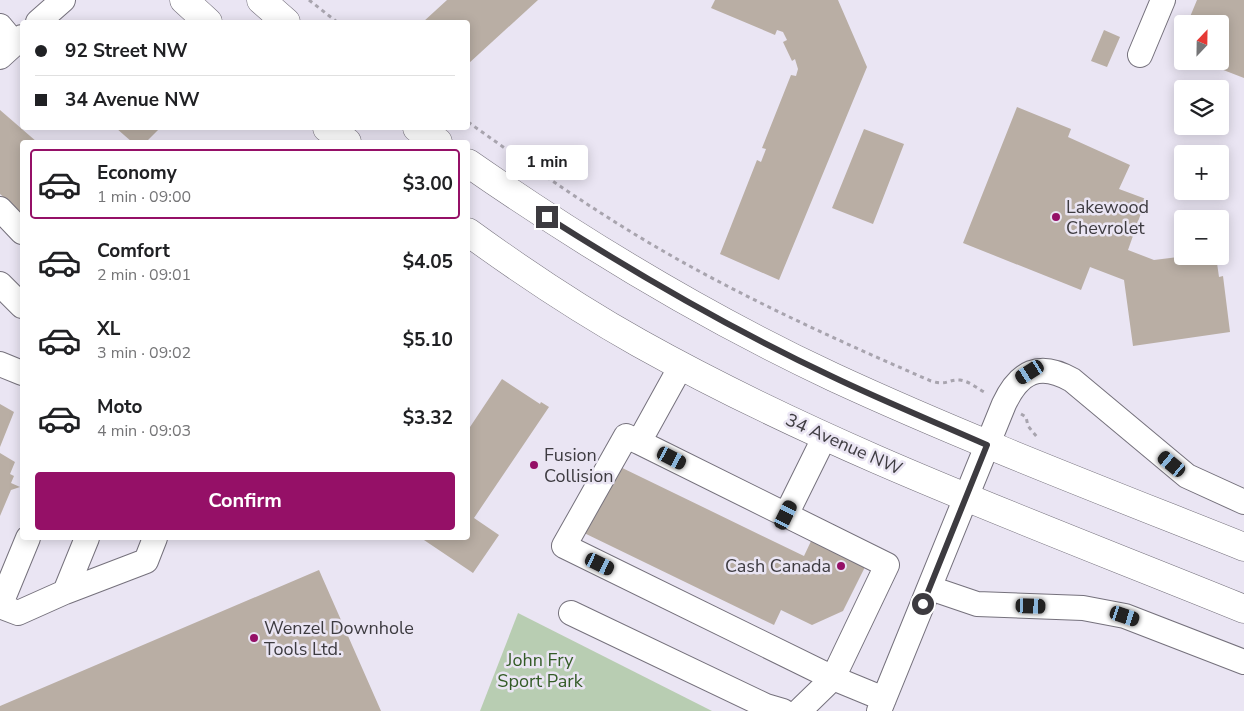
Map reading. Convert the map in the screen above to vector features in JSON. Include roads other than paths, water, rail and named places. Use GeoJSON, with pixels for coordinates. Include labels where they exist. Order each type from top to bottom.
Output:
{"type":"FeatureCollection","features":[{"type":"Feature","properties":{"kind":"main road"},"geometry":{"type":"LineString","coordinates":[[184,0],[206,20]]}},
{"type":"Feature","properties":{"kind":"main road"},"geometry":{"type":"LineString","coordinates":[[261,0],[284,20]]}},
{"type":"Feature","properties":{"kind":"main road"},"geometry":{"type":"LineString","coordinates":[[331,130],[344,140]]}},
{"type":"Feature","properties":{"kind":"main road"},"geometry":{"type":"LineString","coordinates":[[420,130],[435,140]]}},
{"type":"Feature","properties":{"kind":"main road"},"geometry":{"type":"LineString","coordinates":[[470,164],[590,244],[718,318],[832,377],[987,445],[1244,547]]}},
{"type":"Feature","properties":{"kind":"main road","name":"34 Avenue NW"},"geometry":{"type":"LineString","coordinates":[[470,233],[584,310],[681,366],[825,436],[966,498],[1244,609]]}},
{"type":"Feature","properties":{"kind":"main road"},"geometry":{"type":"LineString","coordinates":[[1181,584],[1244,604]]}},
{"type":"Feature","properties":{"kind":"street"},"geometry":{"type":"LineString","coordinates":[[40,20],[63,0]]}},
{"type":"Feature","properties":{"kind":"street"},"geometry":{"type":"LineString","coordinates":[[1140,55],[1163,0]]}},
{"type":"Feature","properties":{"kind":"street"},"geometry":{"type":"LineString","coordinates":[[0,209],[20,230]]}},
{"type":"Feature","properties":{"kind":"street"},"geometry":{"type":"LineString","coordinates":[[0,284],[20,304]]}},
{"type":"Feature","properties":{"kind":"street"},"geometry":{"type":"LineString","coordinates":[[0,364],[20,372]]}},
{"type":"Feature","properties":{"kind":"street"},"geometry":{"type":"LineString","coordinates":[[639,442],[681,366]]}},
{"type":"Feature","properties":{"kind":"street"},"geometry":{"type":"LineString","coordinates":[[799,711],[833,678],[887,565],[626,436],[564,546],[833,678],[881,705],[1010,391],[1020,378],[1030,372],[1055,372],[1072,380],[1187,476],[1244,502]]}},
{"type":"Feature","properties":{"kind":"street"},"geometry":{"type":"LineString","coordinates":[[786,515],[825,436]]}},
{"type":"Feature","properties":{"kind":"street"},"geometry":{"type":"LineString","coordinates":[[27,540],[0,606],[18,613],[65,592],[146,561],[154,540]]}},
{"type":"Feature","properties":{"kind":"street"},"geometry":{"type":"LineString","coordinates":[[65,592],[86,540]]}},
{"type":"Feature","properties":{"kind":"street"},"geometry":{"type":"LineString","coordinates":[[930,588],[977,604],[1082,608],[1125,616],[1244,662]]}},
{"type":"Feature","properties":{"kind":"street"},"geometry":{"type":"LineString","coordinates":[[571,613],[766,706],[783,711]]}},
{"type":"Feature","properties":{"kind":"place","name":"Lakewood Chevrolet"},"geometry":{"type":"Point","coordinates":[1056,217]}},
{"type":"Feature","properties":{"kind":"place","name":"Fusion Collision"},"geometry":{"type":"Point","coordinates":[534,465]}},
{"type":"Feature","properties":{"kind":"place","name":"Cash Canada"},"geometry":{"type":"Point","coordinates":[841,566]}},
{"type":"Feature","properties":{"kind":"place","name":"Wenzel Downhole Tools Ltd."},"geometry":{"type":"Point","coordinates":[254,638]}},
{"type":"Feature","properties":{"kind":"park label","name":"John Fry Sport Park"},"geometry":{"type":"Point","coordinates":[540,670]}}]}
